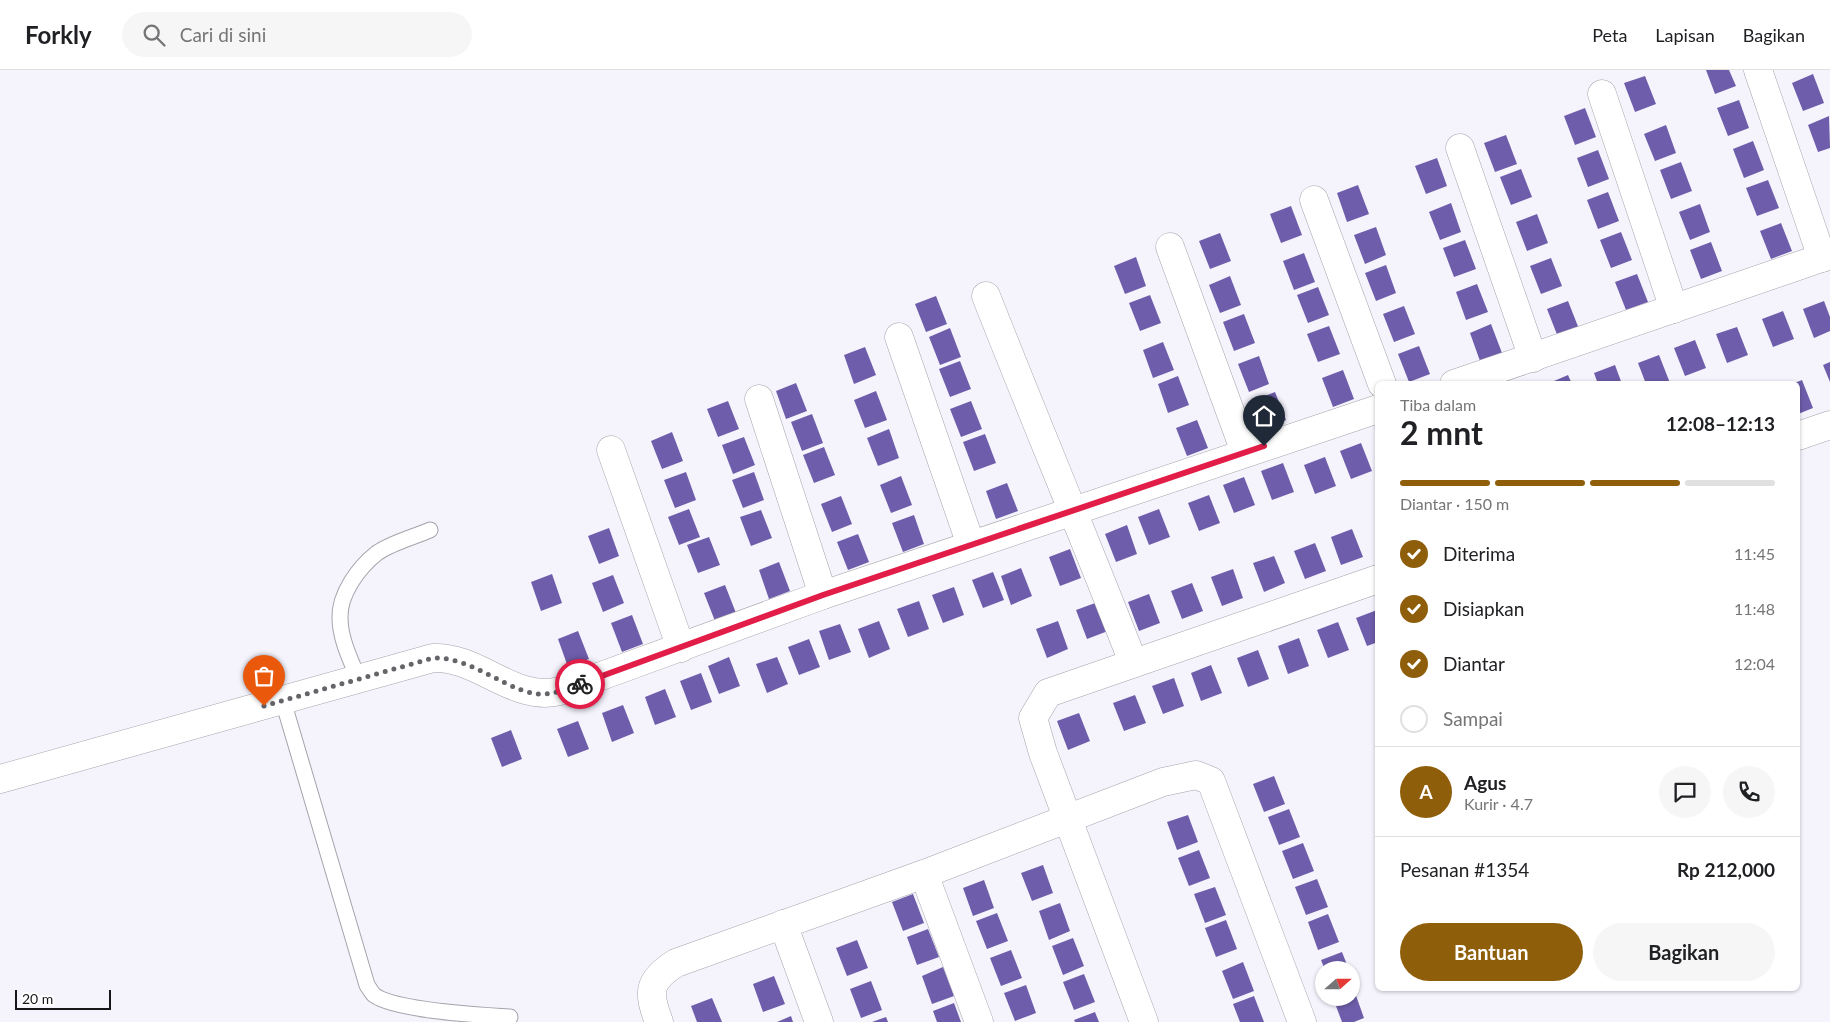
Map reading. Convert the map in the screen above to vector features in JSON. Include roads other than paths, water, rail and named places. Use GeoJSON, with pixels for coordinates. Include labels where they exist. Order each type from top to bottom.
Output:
{"type":"FeatureCollection","features":[{"type":"Feature","properties":{"kind":"street"},"geometry":{"type":"LineString","coordinates":[[1463,381],[1826,257],[1758,70]]}},
{"type":"Feature","properties":{"kind":"street"},"geometry":{"type":"LineString","coordinates":[[1602,94],[1674,309]]}},
{"type":"Feature","properties":{"kind":"street"},"geometry":{"type":"LineString","coordinates":[[1460,148],[1533,358]]}},
{"type":"Feature","properties":{"kind":"street"},"geometry":{"type":"LineString","coordinates":[[1314,200],[1381,381]]}},
{"type":"Feature","properties":{"kind":"street"},"geometry":{"type":"LineString","coordinates":[[1170,247],[1245,452]]}},
{"type":"Feature","properties":{"kind":"street"},"geometry":{"type":"LineString","coordinates":[[986,296],[1075,512],[1133,662]]}},
{"type":"Feature","properties":{"kind":"street"},"geometry":{"type":"LineString","coordinates":[[899,338],[970,545]]}},
{"type":"Feature","properties":{"kind":"street"},"geometry":{"type":"LineString","coordinates":[[759,399],[823,595]]}},
{"type":"Feature","properties":{"kind":"street"},"geometry":{"type":"LineString","coordinates":[[0,779],[363,679],[408,664],[448,658],[531,693],[546,694],[682,648],[823,595],[1375,410]]}},
{"type":"Feature","properties":{"kind":"street"},"geometry":{"type":"LineString","coordinates":[[1800,435],[1830,425]]}},
{"type":"Feature","properties":{"kind":"street"},"geometry":{"type":"LineString","coordinates":[[611,450],[682,648]]}},
{"type":"Feature","properties":{"kind":"street"},"geometry":{"type":"LineString","coordinates":[[1144,1022],[1043,753],[1033,718],[1048,693],[1133,662],[1375,580]]}},
{"type":"Feature","properties":{"kind":"street"},"geometry":{"type":"LineString","coordinates":[[659,1022],[650,998],[652,989],[665,970],[676,962],[924,874],[1181,776],[1196,775],[1211,781],[1302,1022]]}},
{"type":"Feature","properties":{"kind":"street"},"geometry":{"type":"LineString","coordinates":[[924,874],[979,1022]]}},
{"type":"Feature","properties":{"kind":"street"},"geometry":{"type":"LineString","coordinates":[[783,924],[819,1022]]}},
{"type":"Feature","properties":{"kind":"lane"},"geometry":{"type":"LineString","coordinates":[[363,679],[345,644],[340,617],[346,592],[360,569],[378,552],[430,530]]}},
{"type":"Feature","properties":{"kind":"lane"},"geometry":{"type":"LineString","coordinates":[[283,701],[367,985],[374,995],[389,1001],[438,1012],[510,1017]]}}]}
